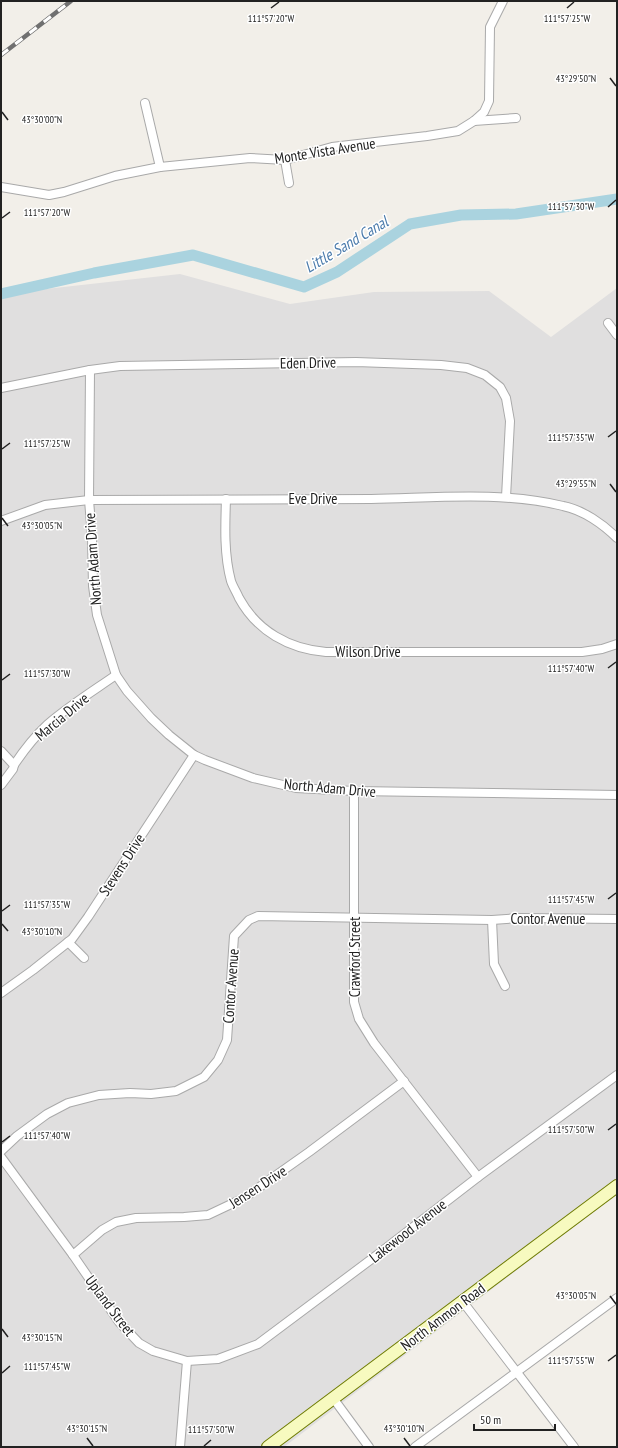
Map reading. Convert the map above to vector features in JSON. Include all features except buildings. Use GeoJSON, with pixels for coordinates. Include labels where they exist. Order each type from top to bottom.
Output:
{"type":"FeatureCollection","features":[{"type":"Feature","properties":{"kind":"main road","name":"North Ammon Road"},"geometry":{"type":"LineString","coordinates":[[268,1447],[617,1186]]}},
{"type":"Feature","properties":{"kind":"street","name":"Monte Vista Avenue"},"geometry":{"type":"LineString","coordinates":[[1,187],[49,195],[64,192],[115,176],[160,167],[235,161],[250,158],[285,160],[332,147],[458,131],[474,122],[484,112],[490,101],[490,27],[503,1]]}},
{"type":"Feature","properties":{"kind":"street"},"geometry":{"type":"LineString","coordinates":[[145,103],[160,167]]}},
{"type":"Feature","properties":{"kind":"street"},"geometry":{"type":"LineString","coordinates":[[474,122],[516,118]]}},
{"type":"Feature","properties":{"kind":"street"},"geometry":{"type":"LineString","coordinates":[[285,160],[288,183]]}},
{"type":"Feature","properties":{"kind":"street"},"geometry":{"type":"LineString","coordinates":[[608,323],[617,335]]}},
{"type":"Feature","properties":{"kind":"street","name":"Eden Drive"},"geometry":{"type":"LineString","coordinates":[[1,388],[90,370],[120,366],[356,362],[441,365],[467,368],[485,375],[500,387],[506,398],[510,421],[506,496]]}},
{"type":"Feature","properties":{"kind":"street","name":"North Adam Drive"},"geometry":{"type":"LineString","coordinates":[[90,370],[89,500],[92,537],[93,586],[97,615],[116,675],[127,691],[151,718],[169,735],[194,755],[254,778],[296,788],[354,792],[617,795]]}},
{"type":"Feature","properties":{"kind":"street","name":"Eve Drive"},"geometry":{"type":"LineString","coordinates":[[1,521],[45,505],[89,500],[369,499],[506,496],[566,506],[593,519],[617,538]]}},
{"type":"Feature","properties":{"kind":"street","name":"Wilson Drive"},"geometry":{"type":"LineString","coordinates":[[226,499],[226,555],[232,583],[244,606],[261,625],[273,636],[295,646],[309,651],[326,652],[582,652],[602,649],[617,644]]}},
{"type":"Feature","properties":{"kind":"street","name":"Marcia Drive"},"geometry":{"type":"LineString","coordinates":[[1,785],[27,747],[47,725],[116,675]]}},
{"type":"Feature","properties":{"kind":"street"},"geometry":{"type":"LineString","coordinates":[[1,751],[14,765]]}},
{"type":"Feature","properties":{"kind":"street","name":"Stevens Drive"},"geometry":{"type":"LineString","coordinates":[[1,993],[72,939],[194,755]]}},
{"type":"Feature","properties":{"kind":"street","name":"Crawford Street"},"geometry":{"type":"LineString","coordinates":[[354,792],[354,1002],[359,1019],[374,1043],[478,1177]]}},
{"type":"Feature","properties":{"kind":"street","name":"Contor Avenue"},"geometry":{"type":"LineString","coordinates":[[1,1151],[17,1136],[47,1114],[68,1103],[99,1095],[130,1093],[151,1094],[176,1091],[204,1077],[218,1060],[227,1040],[234,936],[248,920],[258,916],[492,920],[519,918],[617,919]]}},
{"type":"Feature","properties":{"kind":"street"},"geometry":{"type":"LineString","coordinates":[[492,920],[494,964],[505,986]]}},
{"type":"Feature","properties":{"kind":"street"},"geometry":{"type":"LineString","coordinates":[[68,942],[84,958]]}},
{"type":"Feature","properties":{"kind":"street","name":"Lakewood Avenue"},"geometry":{"type":"LineString","coordinates":[[187,1361],[218,1359],[258,1344],[478,1177],[617,1075]]}},
{"type":"Feature","properties":{"kind":"street","name":"Jensen Drive"},"geometry":{"type":"LineString","coordinates":[[73,1255],[102,1230],[116,1222],[136,1218],[208,1215],[244,1198],[309,1152],[404,1081]]}},
{"type":"Feature","properties":{"kind":"street","name":"Upland Street"},"geometry":{"type":"LineString","coordinates":[[1,1157],[73,1255],[119,1322],[139,1343],[153,1351],[187,1361]]}},
{"type":"Feature","properties":{"kind":"street"},"geometry":{"type":"LineString","coordinates":[[415,1447],[617,1298]]}},
{"type":"Feature","properties":{"kind":"street"},"geometry":{"type":"LineString","coordinates":[[463,1302],[574,1447]]}},
{"type":"Feature","properties":{"kind":"street"},"geometry":{"type":"LineString","coordinates":[[180,1447],[187,1361]]}},
{"type":"Feature","properties":{"kind":"street"},"geometry":{"type":"LineString","coordinates":[[333,1398],[369,1447]]}},
{"type":"Feature","properties":{"kind":"shaded area"},"geometry":{"type":"Polygon","coordinates":[[[180,274],[290,304],[374,292],[489,291],[551,337],[617,288],[617,1194],[284,1447],[1,1447],[1,294],[180,274]]]}},
{"type":"Feature","properties":{"kind":"waterway","name":"Little Sand Canal"},"geometry":{"type":"LineString","coordinates":[[1,294],[94,273],[193,255],[304,287],[337,272],[410,224],[461,215],[516,214],[617,199]]}},
{"type":"Feature","properties":{"kind":"railway"},"geometry":{"type":"LineString","coordinates":[[1,55],[71,1]]}}]}
